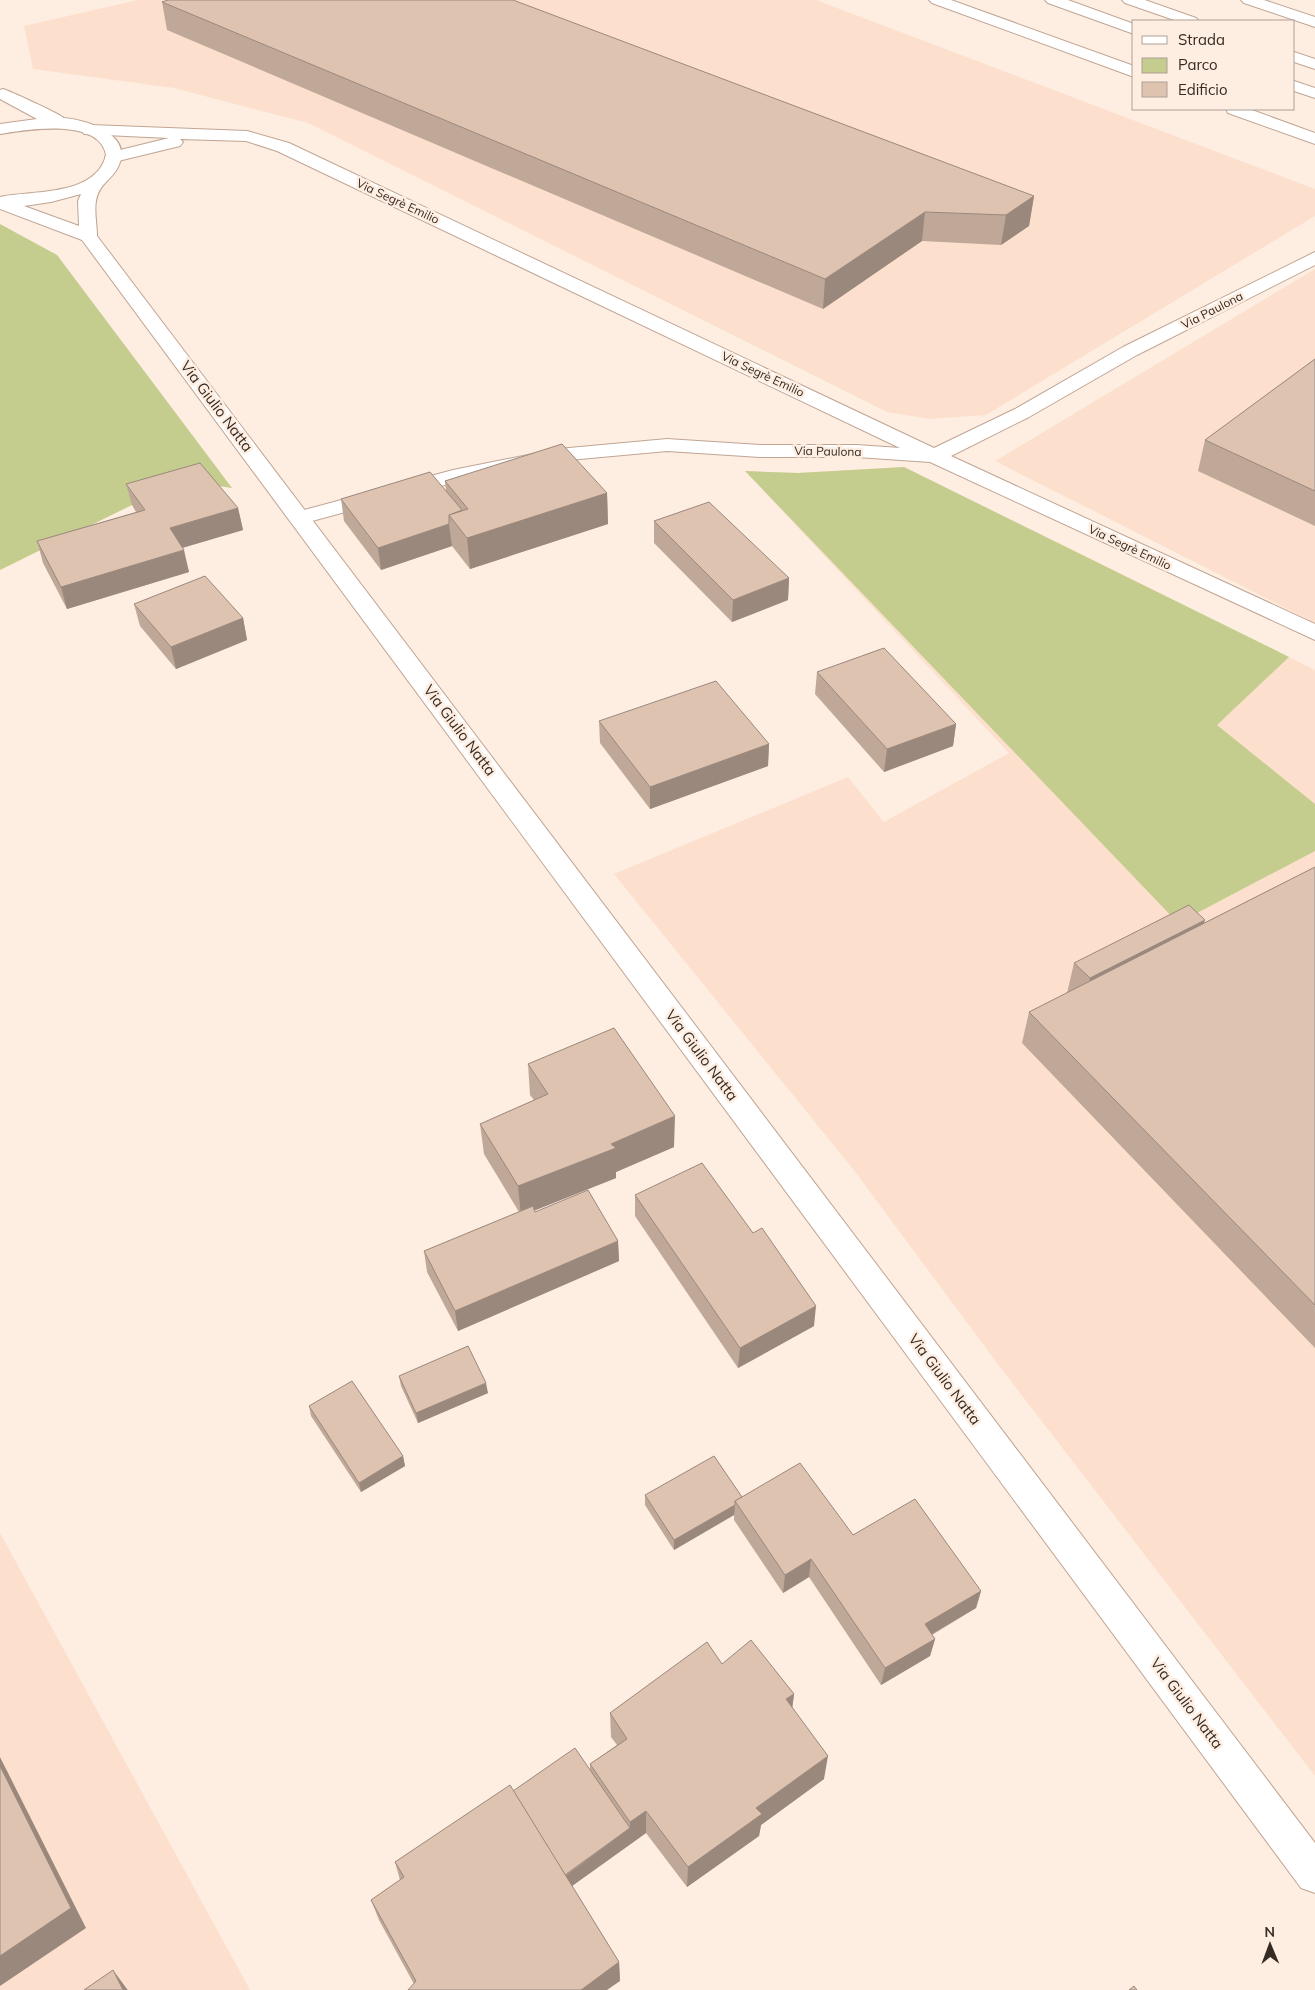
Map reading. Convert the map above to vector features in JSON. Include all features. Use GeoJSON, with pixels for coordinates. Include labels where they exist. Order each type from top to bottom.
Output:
{"type":"FeatureCollection","features":[{"type":"Feature","properties":{"kind":"main road"},"geometry":{"type":"LineString","coordinates":[[937,0],[1132,71]]}},
{"type":"Feature","properties":{"kind":"main road"},"geometry":{"type":"LineString","coordinates":[[1053,0],[1132,28]]}},
{"type":"Feature","properties":{"kind":"main road"},"geometry":{"type":"LineString","coordinates":[[1130,0],[1188,20]]}},
{"type":"Feature","properties":{"kind":"main road"},"geometry":{"type":"LineString","coordinates":[[1249,0],[1315,22]]}},
{"type":"Feature","properties":{"kind":"main road"},"geometry":{"type":"LineString","coordinates":[[1295,57],[1315,64]]}},
{"type":"Feature","properties":{"kind":"main road"},"geometry":{"type":"LineString","coordinates":[[1295,86],[1315,93]]}},
{"type":"Feature","properties":{"kind":"main road"},"geometry":{"type":"LineString","coordinates":[[0,202],[48,198],[74,191],[95,181],[108,169],[114,157],[111,145],[100,134],[43,115],[1,94]]}},
{"type":"Feature","properties":{"kind":"main road"},"geometry":{"type":"LineString","coordinates":[[1237,110],[1315,139]]}},
{"type":"Feature","properties":{"kind":"main road"},"geometry":{"type":"LineString","coordinates":[[0,129],[26,124],[54,123],[85,128]]}},
{"type":"Feature","properties":{"kind":"main road","name":"Via Segrè Emilio"},"geometry":{"type":"LineString","coordinates":[[85,128],[248,136],[283,147],[934,456],[1315,633]]}},
{"type":"Feature","properties":{"kind":"main road","name":"Via Segrè Emilio"},"geometry":{"type":"LineString","coordinates":[[114,157],[207,134]]}},
{"type":"Feature","properties":{"kind":"main road"},"geometry":{"type":"LineString","coordinates":[[0,202],[88,236],[87,201],[95,181]]}},
{"type":"Feature","properties":{"kind":"main road","name":"Via Giulio Natta"},"geometry":{"type":"LineString","coordinates":[[88,236],[1315,1874]]}},
{"type":"Feature","properties":{"kind":"main road","name":"Via Paulona"},"geometry":{"type":"LineString","coordinates":[[301,518],[453,476],[558,455],[667,446],[760,451],[857,451],[934,456],[1022,414],[1130,351],[1315,258]]}},
{"type":"Feature","properties":{"kind":"shaded area"},"geometry":{"type":"Polygon","coordinates":[[[138,0],[816,0],[1315,189],[1315,216],[986,415],[930,419],[887,412],[308,123],[174,88],[33,69],[24,26],[138,0]]]}},
{"type":"Feature","properties":{"kind":"shaded area"},"geometry":{"type":"Polygon","coordinates":[[[1315,269],[1315,623],[995,461],[1315,269]]]}},
{"type":"Feature","properties":{"kind":"shaded area"},"geometry":{"type":"Polygon","coordinates":[[[904,467],[1315,670],[1315,1776],[1000,1367],[853,1169],[614,874],[848,777],[884,822],[1009,753],[745,471],[798,473],[904,467]]]}},
{"type":"Feature","properties":{"kind":"shaded area"},"geometry":{"type":"Polygon","coordinates":[[[0,1533],[250,1990],[0,1990],[0,1533]]]}},
{"type":"Feature","properties":{"kind":"green space"},"geometry":{"type":"Polygon","coordinates":[[[0,224],[57,255],[232,488],[204,484],[132,505],[0,570],[0,224]]]}},
{"type":"Feature","properties":{"kind":"green space"},"geometry":{"type":"Polygon","coordinates":[[[904,467],[1289,657],[1217,725],[1315,804],[1315,851],[1178,923],[745,471],[798,473],[904,467]]]}},
{"type":"Feature","properties":{"kind":"building"},"geometry":{"type":"Polygon","coordinates":[[[168,0],[513,0],[1034,196],[1006,215],[925,212],[825,279],[162,2],[168,0]]]}},
{"type":"Feature","properties":{"kind":"building"},"geometry":{"type":"Polygon","coordinates":[[[1315,359],[1315,491],[1205,440],[1315,359]]]}},
{"type":"Feature","properties":{"kind":"building"},"geometry":{"type":"Polygon","coordinates":[[[562,444],[607,493],[467,538],[449,515],[468,509],[445,481],[562,444]]]}},
{"type":"Feature","properties":{"kind":"building"},"geometry":{"type":"Polygon","coordinates":[[[200,463],[238,508],[170,528],[184,550],[61,587],[37,541],[145,510],[126,484],[200,463]]]}},
{"type":"Feature","properties":{"kind":"building"},"geometry":{"type":"Polygon","coordinates":[[[430,472],[462,510],[449,515],[449,524],[378,548],[341,499],[430,472]]]}},
{"type":"Feature","properties":{"kind":"building"},"geometry":{"type":"Polygon","coordinates":[[[709,502],[789,578],[733,600],[654,521],[709,502]]]}},
{"type":"Feature","properties":{"kind":"building"},"geometry":{"type":"Polygon","coordinates":[[[205,576],[243,618],[171,647],[134,604],[205,576]]]}},
{"type":"Feature","properties":{"kind":"building"},"geometry":{"type":"Polygon","coordinates":[[[884,648],[956,724],[887,749],[817,672],[884,648]]]}},
{"type":"Feature","properties":{"kind":"building"},"geometry":{"type":"Polygon","coordinates":[[[716,681],[769,744],[650,787],[599,721],[716,681]]]}},
{"type":"Feature","properties":{"kind":"building"},"geometry":{"type":"Polygon","coordinates":[[[1315,867],[1315,1305],[1029,1012],[1315,867]]]}},
{"type":"Feature","properties":{"kind":"building"},"geometry":{"type":"Polygon","coordinates":[[[1189,905],[1205,920],[1090,978],[1074,963],[1189,905]]]}},
{"type":"Feature","properties":{"kind":"building"},"geometry":{"type":"Polygon","coordinates":[[[614,1028],[675,1116],[611,1144],[616,1148],[518,1186],[480,1124],[548,1094],[528,1064],[614,1028]]]}},
{"type":"Feature","properties":{"kind":"building"},"geometry":{"type":"Polygon","coordinates":[[[702,1163],[753,1233],[762,1228],[816,1306],[740,1348],[635,1195],[702,1163]]]}},
{"type":"Feature","properties":{"kind":"building"},"geometry":{"type":"Polygon","coordinates":[[[588,1190],[618,1241],[455,1311],[424,1251],[533,1206],[535,1212],[588,1190]]]}},
{"type":"Feature","properties":{"kind":"building"},"geometry":{"type":"Polygon","coordinates":[[[468,1346],[486,1383],[416,1413],[399,1376],[468,1346]]]}},
{"type":"Feature","properties":{"kind":"building"},"geometry":{"type":"Polygon","coordinates":[[[352,1381],[403,1456],[359,1483],[309,1406],[352,1381]]]}},
{"type":"Feature","properties":{"kind":"building"},"geometry":{"type":"Polygon","coordinates":[[[714,1456],[742,1497],[735,1501],[735,1505],[674,1540],[645,1495],[714,1456]]]}},
{"type":"Feature","properties":{"kind":"building"},"geometry":{"type":"Polygon","coordinates":[[[800,1463],[853,1535],[915,1499],[981,1591],[925,1624],[935,1639],[885,1668],[811,1559],[785,1575],[735,1501],[800,1463]]]}},
{"type":"Feature","properties":{"kind":"building"},"geometry":{"type":"Polygon","coordinates":[[[751,1640],[794,1694],[786,1699],[828,1756],[756,1808],[762,1814],[688,1867],[646,1811],[630,1822],[590,1764],[627,1739],[610,1713],[707,1642],[722,1664],[751,1640]]]}},
{"type":"Feature","properties":{"kind":"building"},"geometry":{"type":"Polygon","coordinates":[[[575,1748],[630,1828],[565,1875],[513,1791],[575,1748]]]}},
{"type":"Feature","properties":{"kind":"building"},"geometry":{"type":"Polygon","coordinates":[[[0,1766],[71,1908],[0,1956],[0,1766]]]}},
{"type":"Feature","properties":{"kind":"building"},"geometry":{"type":"Polygon","coordinates":[[[510,1785],[619,1962],[581,1990],[408,1990],[416,1981],[371,1900],[404,1877],[395,1862],[510,1785]]]}},
{"type":"Feature","properties":{"kind":"building"},"geometry":{"type":"Polygon","coordinates":[[[113,1970],[123,1990],[84,1990],[113,1970]]]}},
{"type":"Feature","properties":{"kind":"building"},"geometry":{"type":"Polygon","coordinates":[[[1134,1986],[1137,1990],[1129,1990],[1134,1986]]]}}]}
